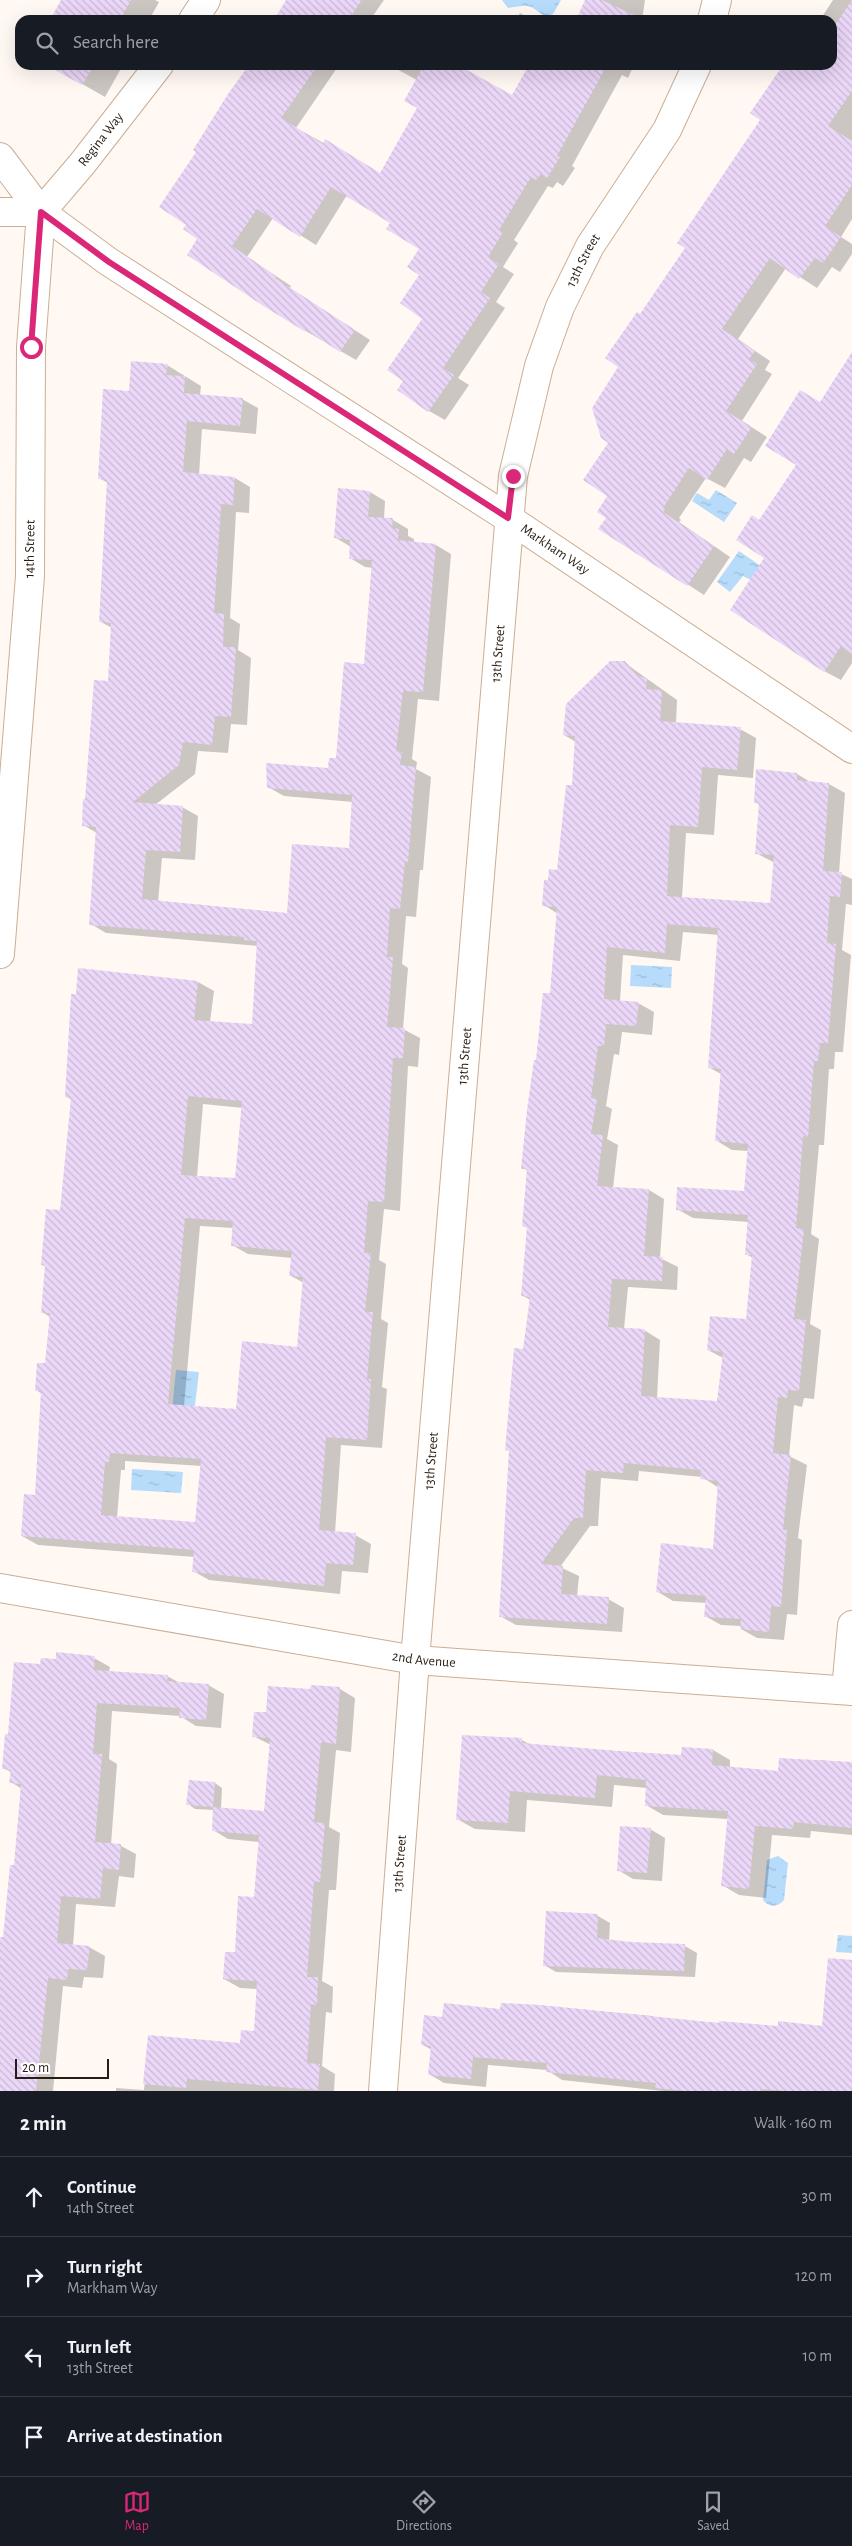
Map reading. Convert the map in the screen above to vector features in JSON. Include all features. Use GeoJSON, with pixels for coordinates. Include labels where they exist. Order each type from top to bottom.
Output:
{"type":"FeatureCollection","features":[{"type":"Feature","properties":{"kind":"street"},"geometry":{"type":"LineString","coordinates":[[196,15],[206,0]]}},
{"type":"Feature","properties":{"kind":"street"},"geometry":{"type":"LineString","coordinates":[[713,15],[717,0]]}},
{"type":"Feature","properties":{"kind":"street","name":"Regina Way"},"geometry":{"type":"LineString","coordinates":[[41,212],[82,164],[155,70]]}},
{"type":"Feature","properties":{"kind":"street","name":"13th Street"},"geometry":{"type":"LineString","coordinates":[[383,2091],[415,1660],[508,518],[521,437],[539,366],[560,307],[590,246],[667,130],[695,70]]}},
{"type":"Feature","properties":{"kind":"street"},"geometry":{"type":"LineString","coordinates":[[0,157],[41,212]]}},
{"type":"Feature","properties":{"kind":"street"},"geometry":{"type":"LineString","coordinates":[[0,212],[41,212]]}},
{"type":"Feature","properties":{"kind":"street","name":"Markham Way"},"geometry":{"type":"LineString","coordinates":[[41,212],[109,262],[508,518],[852,749]]}},
{"type":"Feature","properties":{"kind":"street","name":"14th Street"},"geometry":{"type":"LineString","coordinates":[[0,954],[30,576],[31,347],[41,212]]}},
{"type":"Feature","properties":{"kind":"street","name":"2nd Avenue"},"geometry":{"type":"LineString","coordinates":[[0,1588],[415,1660],[849,1691]]}},
{"type":"Feature","properties":{"kind":"street"},"geometry":{"type":"LineString","coordinates":[[849,1691],[852,1625]]}},
{"type":"Feature","properties":{"kind":"water"},"geometry":{"type":"Polygon","coordinates":[[[502,0],[561,0],[553,14],[550,15],[542,15],[528,6],[508,8],[502,0]]]}},
{"type":"Feature","properties":{"kind":"water"},"geometry":{"type":"Polygon","coordinates":[[[716,490],[737,503],[724,522],[692,501],[697,493],[709,500],[716,490]]]}},
{"type":"Feature","properties":{"kind":"water"},"geometry":{"type":"Polygon","coordinates":[[[739,551],[768,571],[759,584],[743,576],[730,592],[717,582],[739,551]]]}},
{"type":"Feature","properties":{"kind":"water"},"geometry":{"type":"Polygon","coordinates":[[[631,965],[672,967],[671,988],[630,986],[631,965]]]}},
{"type":"Feature","properties":{"kind":"water"},"geometry":{"type":"Polygon","coordinates":[[[176,1370],[199,1372],[194,1413],[172,1411],[176,1370]]]}},
{"type":"Feature","properties":{"kind":"water"},"geometry":{"type":"Polygon","coordinates":[[[132,1469],[183,1472],[181,1493],[131,1490],[132,1469]]]}},
{"type":"Feature","properties":{"kind":"water"},"geometry":{"type":"Polygon","coordinates":[[[778,1856],[788,1863],[784,1900],[776,1905],[771,1905],[763,1900],[767,1860],[778,1856]]]}},
{"type":"Feature","properties":{"kind":"water"},"geometry":{"type":"Polygon","coordinates":[[[838,1935],[852,1936],[852,1953],[836,1952],[838,1935]]]}},
{"type":"Feature","properties":{"kind":"building"},"geometry":{"type":"Polygon","coordinates":[[[61,0],[131,0],[123,15],[53,15],[61,0]]]}},
{"type":"Feature","properties":{"kind":"building"},"geometry":{"type":"Polygon","coordinates":[[[286,0],[362,0],[352,15],[277,15],[286,0]]]}},
{"type":"Feature","properties":{"kind":"building"},"geometry":{"type":"Polygon","coordinates":[[[585,0],[602,0],[634,15],[578,15],[585,0]]]}},
{"type":"Feature","properties":{"kind":"building"},"geometry":{"type":"Polygon","coordinates":[[[852,0],[852,91],[828,126],[852,141],[852,185],[825,226],[841,237],[823,263],[815,258],[799,279],[770,258],[722,329],[755,351],[749,359],[757,364],[726,411],[752,427],[734,454],[727,449],[707,480],[689,468],[663,508],[665,509],[663,512],[714,546],[687,586],[598,529],[606,518],[597,512],[607,496],[583,480],[608,443],[601,438],[592,408],[618,367],[605,358],[637,312],[640,314],[685,248],[677,243],[760,120],[750,113],[780,70],[837,70],[837,22],[852,0]]]}},
{"type":"Feature","properties":{"kind":"building"},"geometry":{"type":"Polygon","coordinates":[[[55,70],[91,70],[82,85],[55,70]]]}},
{"type":"Feature","properties":{"kind":"building"},"geometry":{"type":"Polygon","coordinates":[[[245,70],[315,70],[281,118],[323,144],[325,139],[380,173],[417,108],[404,101],[421,70],[467,70],[512,95],[526,70],[604,70],[557,156],[560,157],[547,178],[541,174],[536,180],[531,177],[499,230],[503,232],[488,257],[499,264],[481,292],[490,298],[443,368],[454,375],[428,412],[397,390],[403,381],[387,370],[422,319],[400,303],[419,275],[407,267],[419,249],[386,229],[390,223],[331,187],[300,237],[257,209],[232,246],[276,276],[275,278],[355,330],[340,352],[305,329],[304,331],[265,307],[187,255],[197,239],[183,229],[186,225],[159,207],[196,152],[193,150],[245,70]]]}},
{"type":"Feature","properties":{"kind":"building"},"geometry":{"type":"Polygon","coordinates":[[[852,352],[852,654],[841,646],[824,672],[730,610],[764,558],[736,540],[752,515],[759,520],[796,465],[765,446],[800,390],[820,402],[852,352]]]}},
{"type":"Feature","properties":{"kind":"building"},"geometry":{"type":"Polygon","coordinates":[[[131,361],[168,364],[166,375],[185,376],[184,393],[243,398],[240,426],[187,421],[183,472],[235,477],[233,505],[221,504],[214,613],[224,614],[223,647],[236,647],[231,717],[215,716],[212,745],[183,742],[179,765],[133,802],[183,806],[180,852],[146,850],[142,899],[287,913],[292,844],[349,848],[352,795],[267,788],[266,763],[328,768],[329,758],[336,758],[344,662],[364,664],[372,560],[349,559],[350,540],[334,538],[338,488],[370,491],[368,517],[393,518],[392,528],[399,529],[398,540],[436,544],[423,692],[403,691],[396,751],[402,752],[400,765],[416,767],[408,862],[405,861],[400,909],[390,908],[387,957],[393,957],[387,1027],[405,1028],[403,1058],[393,1058],[384,1202],[368,1201],[364,1253],[371,1253],[365,1312],[373,1312],[367,1379],[371,1379],[367,1440],[326,1437],[319,1530],[356,1533],[353,1565],[326,1563],[324,1586],[192,1572],[194,1550],[21,1536],[24,1494],[35,1495],[41,1391],[35,1391],[37,1363],[45,1363],[50,1313],[41,1313],[45,1266],[41,1265],[46,1209],[60,1210],[71,1098],[65,1097],[71,994],[76,994],[78,968],[198,981],[194,1020],[252,1024],[257,941],[244,940],[244,937],[89,925],[96,827],[82,826],[83,799],[85,799],[94,680],[108,681],[111,623],[99,622],[107,480],[98,479],[103,389],[129,391],[131,361]],[[188,1096],[181,1175],[235,1178],[242,1101],[188,1096]],[[185,1218],[168,1404],[236,1409],[242,1341],[297,1347],[303,1277],[289,1276],[292,1251],[231,1246],[233,1221],[185,1218]],[[110,1453],[109,1462],[105,1462],[101,1515],[195,1522],[201,1459],[110,1453]]]}},
{"type":"Feature","properties":{"kind":"building"},"geometry":{"type":"Polygon","coordinates":[[[610,661],[625,661],[637,675],[647,679],[646,689],[662,690],[660,721],[741,727],[737,770],[702,767],[698,827],[670,825],[667,896],[770,903],[774,855],[755,854],[759,803],[754,803],[756,769],[797,773],[797,780],[829,783],[823,871],[842,872],[840,897],[830,896],[827,943],[836,944],[828,1043],[820,1043],[818,1061],[814,1061],[808,1137],[803,1136],[796,1228],[804,1229],[794,1319],[806,1320],[799,1391],[788,1390],[787,1398],[778,1397],[773,1453],[791,1455],[783,1530],[787,1530],[781,1607],[771,1606],[769,1632],[740,1629],[741,1619],[704,1617],[706,1596],[656,1592],[661,1543],[713,1549],[718,1481],[700,1479],[701,1470],[624,1463],[623,1473],[586,1470],[583,1518],[574,1518],[541,1564],[563,1566],[561,1594],[609,1597],[607,1624],[499,1617],[509,1451],[505,1450],[514,1348],[523,1349],[530,1297],[521,1296],[527,1227],[522,1226],[527,1169],[521,1169],[543,993],[550,993],[557,907],[542,906],[544,880],[548,880],[549,869],[557,870],[566,785],[572,785],[575,736],[563,735],[566,704],[610,661]],[[667,924],[665,953],[607,947],[604,999],[639,1002],[636,1026],[606,1024],[604,1046],[598,1046],[591,1098],[597,1099],[591,1134],[603,1135],[597,1186],[649,1189],[644,1256],[663,1257],[662,1281],[612,1279],[608,1327],[645,1329],[641,1396],[717,1401],[723,1352],[707,1350],[710,1316],[746,1319],[752,1255],[745,1255],[748,1215],[676,1210],[677,1187],[744,1191],[748,1144],[715,1141],[721,1069],[708,1068],[718,928],[667,924]]]}},
{"type":"Feature","properties":{"kind":"building"},"geometry":{"type":"Polygon","coordinates":[[[56,1652],[95,1656],[94,1670],[168,1675],[167,1681],[209,1684],[206,1720],[179,1718],[180,1708],[97,1703],[93,1754],[102,1754],[95,1842],[121,1844],[119,1870],[103,1868],[100,1899],[61,1896],[57,1943],[90,1946],[87,1970],[68,1969],[67,1980],[48,1978],[36,2091],[0,2091],[0,1937],[3,1937],[10,1865],[14,1865],[21,1784],[9,1783],[11,1770],[2,1769],[5,1734],[8,1734],[14,1662],[40,1664],[41,1658],[56,1659],[56,1652]]]}},
{"type":"Feature","properties":{"kind":"building"},"geometry":{"type":"Polygon","coordinates":[[[311,1685],[340,1687],[336,1744],[321,1742],[314,1822],[325,1823],[320,1882],[314,1881],[307,1977],[318,1977],[317,2005],[311,2004],[307,2063],[320,2064],[318,2090],[187,2079],[186,2088],[143,2084],[148,2035],[240,2043],[241,2030],[254,2031],[257,1981],[223,1979],[225,1952],[235,1952],[238,1896],[254,1897],[259,1835],[212,1831],[213,1807],[264,1811],[270,1738],[252,1737],[254,1712],[266,1712],[268,1686],[310,1689],[311,1685]]]}},
{"type":"Feature","properties":{"kind":"building"},"geometry":{"type":"Polygon","coordinates":[[[462,1735],[522,1738],[522,1743],[681,1755],[682,1747],[713,1749],[712,1765],[778,1771],[779,1758],[852,1762],[852,1828],[794,1822],[793,1829],[755,1826],[749,1889],[721,1886],[728,1811],[645,1806],[646,1780],[597,1775],[595,1798],[510,1791],[508,1823],[456,1820],[462,1735]]]}},
{"type":"Feature","properties":{"kind":"building"},"geometry":{"type":"Polygon","coordinates":[[[189,1780],[215,1782],[213,1807],[186,1805],[189,1780]]]}},
{"type":"Feature","properties":{"kind":"building"},"geometry":{"type":"Polygon","coordinates":[[[620,1826],[651,1828],[647,1873],[617,1871],[620,1826]]]}},
{"type":"Feature","properties":{"kind":"building"},"geometry":{"type":"Polygon","coordinates":[[[546,1911],[598,1914],[597,1938],[631,1942],[685,1944],[684,1971],[543,1966],[546,1911]]]}},
{"type":"Feature","properties":{"kind":"building"},"geometry":{"type":"Polygon","coordinates":[[[828,1958],[852,1960],[852,2091],[761,2089],[760,2091],[686,2091],[655,2088],[656,2083],[546,2072],[547,2063],[473,2057],[471,2079],[428,2075],[431,2046],[421,2045],[424,2015],[442,2017],[444,2003],[500,2009],[501,2003],[541,2005],[719,2023],[719,2021],[778,2026],[778,2021],[822,2026],[828,1958]]]}},
{"type":"Feature","properties":{"kind":"route"},"geometry":{"type":"LineString","coordinates":[[31,347],[41,212],[109,262],[508,518],[513,476]]}}]}
